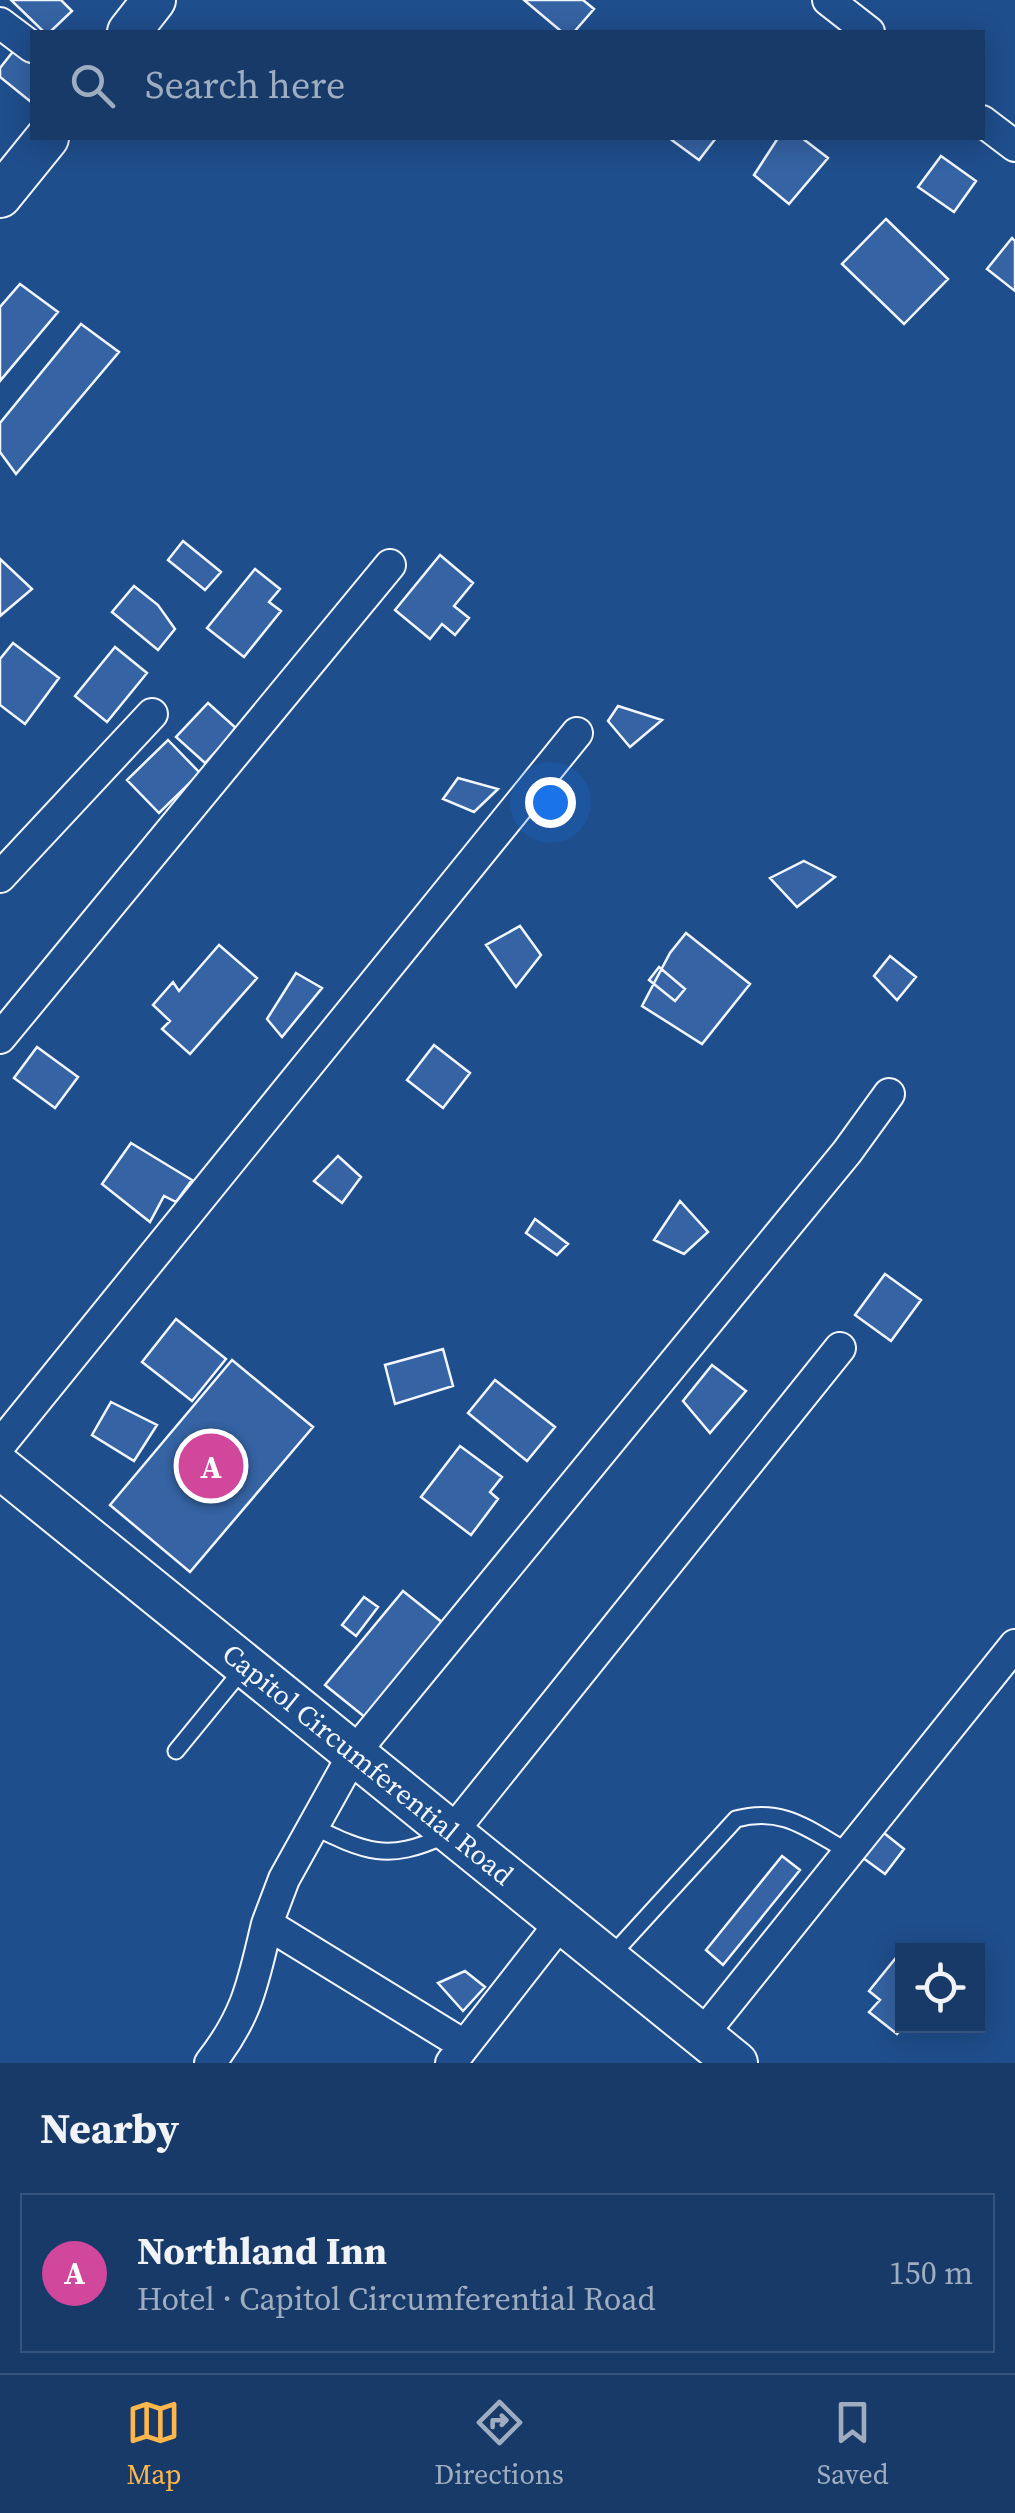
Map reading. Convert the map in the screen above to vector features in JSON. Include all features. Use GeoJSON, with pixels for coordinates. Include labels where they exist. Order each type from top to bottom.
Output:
{"type":"FeatureCollection","features":[{"type":"Feature","properties":{"kind":"main road"},"geometry":{"type":"LineString","coordinates":[[131,30],[154,0]]}},
{"type":"Feature","properties":{"kind":"main road"},"geometry":{"type":"LineString","coordinates":[[0,196],[45,140]]}},
{"type":"Feature","properties":{"kind":"main road","name":"Capitol Circumferential Road"},"geometry":{"type":"LineString","coordinates":[[0,1467],[736,2063]]}},
{"type":"Feature","properties":{"kind":"street"},"geometry":{"type":"LineString","coordinates":[[828,0],[866,30]]}},
{"type":"Feature","properties":{"kind":"street"},"geometry":{"type":"LineString","coordinates":[[0,23],[30,46]]}},
{"type":"Feature","properties":{"kind":"street"},"geometry":{"type":"LineString","coordinates":[[985,123],[1015,146]]}},
{"type":"Feature","properties":{"kind":"street"},"geometry":{"type":"LineString","coordinates":[[0,1038],[390,565]]}},
{"type":"Feature","properties":{"kind":"street"},"geometry":{"type":"LineString","coordinates":[[0,878],[152,714]]}},
{"type":"Feature","properties":{"kind":"street"},"geometry":{"type":"LineString","coordinates":[[0,1446],[577,733]]}},
{"type":"Feature","properties":{"kind":"street"},"geometry":{"type":"LineString","coordinates":[[210,2063],[234,2033],[284,1879],[354,1753],[847,1152],[889,1094]]}},
{"type":"Feature","properties":{"kind":"street"},"geometry":{"type":"LineString","coordinates":[[452,1832],[840,1348]]}},
{"type":"Feature","properties":{"kind":"street"},"geometry":{"type":"LineString","coordinates":[[702,2035],[1015,1645]]}},
{"type":"Feature","properties":{"kind":"street"},"geometry":{"type":"LineString","coordinates":[[267,1924],[457,2054],[562,1920]]}},
{"type":"Feature","properties":{"kind":"lane"},"geometry":{"type":"LineString","coordinates":[[176,1751],[246,1666]]}},
{"type":"Feature","properties":{"kind":"lane"},"geometry":{"type":"LineString","coordinates":[[608,1959],[736,1819],[759,1813],[785,1817],[849,1852]]}},
{"type":"Feature","properties":{"kind":"lane"},"geometry":{"type":"LineString","coordinates":[[312,1826],[355,1846],[377,1851],[411,1851],[452,1832]]}},
{"type":"Feature","properties":{"kind":"building"},"geometry":{"type":"Polygon","coordinates":[[[11,0],[61,0],[72,11],[52,30],[42,30],[11,0]]]}},
{"type":"Feature","properties":{"kind":"building"},"geometry":{"type":"Polygon","coordinates":[[[524,0],[583,0],[594,9],[576,30],[560,30],[524,0]]]}},
{"type":"Feature","properties":{"kind":"building"},"geometry":{"type":"Polygon","coordinates":[[[15,49],[30,61],[30,101],[0,77],[0,68],[15,49]]]}},
{"type":"Feature","properties":{"kind":"building"},"geometry":{"type":"Polygon","coordinates":[[[672,140],[714,140],[699,160],[672,140]]]}},
{"type":"Feature","properties":{"kind":"building"},"geometry":{"type":"Polygon","coordinates":[[[777,140],[805,140],[828,158],[789,204],[754,175],[777,140]]]}},
{"type":"Feature","properties":{"kind":"building"},"geometry":{"type":"Polygon","coordinates":[[[941,156],[976,181],[954,212],[918,187],[941,156]]]}},
{"type":"Feature","properties":{"kind":"building"},"geometry":{"type":"Polygon","coordinates":[[[886,219],[948,279],[904,324],[842,264],[886,219]]]}},
{"type":"Feature","properties":{"kind":"building"},"geometry":{"type":"Polygon","coordinates":[[[1012,238],[1015,241],[1015,291],[987,269],[1012,238]]]}},
{"type":"Feature","properties":{"kind":"building"},"geometry":{"type":"Polygon","coordinates":[[[20,284],[58,312],[0,381],[0,307],[20,284]]]}},
{"type":"Feature","properties":{"kind":"building"},"geometry":{"type":"Polygon","coordinates":[[[81,324],[119,352],[16,474],[0,452],[0,423],[81,324]]]}},
{"type":"Feature","properties":{"kind":"building"},"geometry":{"type":"Polygon","coordinates":[[[183,541],[221,572],[205,590],[168,560],[183,541]]]}},
{"type":"Feature","properties":{"kind":"building"},"geometry":{"type":"Polygon","coordinates":[[[440,555],[473,583],[454,606],[469,618],[455,635],[442,624],[430,639],[395,610],[440,555]]]}},
{"type":"Feature","properties":{"kind":"building"},"geometry":{"type":"Polygon","coordinates":[[[0,559],[32,589],[0,616],[0,559]]]}},
{"type":"Feature","properties":{"kind":"building"},"geometry":{"type":"Polygon","coordinates":[[[255,569],[280,589],[269,602],[281,611],[244,657],[207,628],[255,569]]]}},
{"type":"Feature","properties":{"kind":"building"},"geometry":{"type":"Polygon","coordinates":[[[134,586],[158,605],[175,629],[158,650],[112,612],[134,586]]]}},
{"type":"Feature","properties":{"kind":"building"},"geometry":{"type":"Polygon","coordinates":[[[13,643],[59,678],[25,724],[0,705],[0,659],[13,643]]]}},
{"type":"Feature","properties":{"kind":"building"},"geometry":{"type":"Polygon","coordinates":[[[115,647],[147,673],[107,722],[75,696],[115,647]]]}},
{"type":"Feature","properties":{"kind":"building"},"geometry":{"type":"Polygon","coordinates":[[[208,703],[237,729],[205,763],[176,737],[208,703]]]}},
{"type":"Feature","properties":{"kind":"building"},"geometry":{"type":"Polygon","coordinates":[[[618,706],[662,720],[630,747],[608,721],[618,706]]]}},
{"type":"Feature","properties":{"kind":"building"},"geometry":{"type":"Polygon","coordinates":[[[168,740],[200,773],[159,813],[127,780],[168,740]]]}},
{"type":"Feature","properties":{"kind":"building"},"geometry":{"type":"Polygon","coordinates":[[[458,778],[498,789],[474,812],[443,799],[458,778]]]}},
{"type":"Feature","properties":{"kind":"building"},"geometry":{"type":"Polygon","coordinates":[[[804,861],[835,877],[797,907],[770,878],[804,861]]]}},
{"type":"Feature","properties":{"kind":"building"},"geometry":{"type":"Polygon","coordinates":[[[520,926],[541,955],[516,987],[486,945],[520,926]]]}},
{"type":"Feature","properties":{"kind":"building"},"geometry":{"type":"Polygon","coordinates":[[[686,933],[750,984],[702,1044],[642,1006],[670,953],[686,933]]]}},
{"type":"Feature","properties":{"kind":"building"},"geometry":{"type":"Polygon","coordinates":[[[219,945],[257,978],[190,1054],[162,1029],[170,1021],[153,1005],[173,982],[179,991],[219,945]]]}},
{"type":"Feature","properties":{"kind":"building"},"geometry":{"type":"Polygon","coordinates":[[[890,956],[916,977],[897,1000],[874,976],[890,956]]]}},
{"type":"Feature","properties":{"kind":"building"},"geometry":{"type":"Polygon","coordinates":[[[659,967],[685,989],[675,1001],[649,980],[659,967]]]}},
{"type":"Feature","properties":{"kind":"building"},"geometry":{"type":"Polygon","coordinates":[[[296,973],[322,988],[282,1037],[267,1019],[296,973]]]}},
{"type":"Feature","properties":{"kind":"building"},"geometry":{"type":"Polygon","coordinates":[[[434,1045],[470,1073],[443,1108],[407,1080],[434,1045]]]}},
{"type":"Feature","properties":{"kind":"building"},"geometry":{"type":"Polygon","coordinates":[[[37,1047],[78,1077],[55,1108],[14,1078],[37,1047]]]}},
{"type":"Feature","properties":{"kind":"building"},"geometry":{"type":"Polygon","coordinates":[[[131,1143],[192,1180],[176,1202],[164,1196],[150,1222],[102,1184],[131,1143]]]}},
{"type":"Feature","properties":{"kind":"building"},"geometry":{"type":"Polygon","coordinates":[[[338,1156],[361,1177],[342,1203],[314,1181],[338,1156]]]}},
{"type":"Feature","properties":{"kind":"building"},"geometry":{"type":"Polygon","coordinates":[[[680,1201],[708,1232],[684,1254],[654,1240],[680,1201]]]}},
{"type":"Feature","properties":{"kind":"building"},"geometry":{"type":"Polygon","coordinates":[[[535,1219],[568,1244],[557,1255],[526,1233],[535,1219]]]}},
{"type":"Feature","properties":{"kind":"building"},"geometry":{"type":"Polygon","coordinates":[[[885,1274],[921,1300],[891,1341],[855,1315],[885,1274]]]}},
{"type":"Feature","properties":{"kind":"building"},"geometry":{"type":"Polygon","coordinates":[[[176,1319],[226,1359],[192,1401],[142,1362],[176,1319]]]}},
{"type":"Feature","properties":{"kind":"building"},"geometry":{"type":"Polygon","coordinates":[[[443,1349],[453,1386],[395,1404],[385,1365],[443,1349]]]}},
{"type":"Feature","properties":{"kind":"building"},"geometry":{"type":"Polygon","coordinates":[[[232,1360],[313,1427],[190,1572],[110,1505],[232,1360]]]}},
{"type":"Feature","properties":{"kind":"building"},"geometry":{"type":"Polygon","coordinates":[[[712,1365],[746,1391],[710,1433],[683,1401],[712,1365]]]}},
{"type":"Feature","properties":{"kind":"building"},"geometry":{"type":"Polygon","coordinates":[[[495,1380],[555,1427],[527,1461],[468,1413],[495,1380]]]}},
{"type":"Feature","properties":{"kind":"building"},"geometry":{"type":"Polygon","coordinates":[[[111,1402],[157,1425],[134,1461],[92,1435],[111,1402]]]}},
{"type":"Feature","properties":{"kind":"building"},"geometry":{"type":"Polygon","coordinates":[[[460,1446],[502,1477],[490,1492],[498,1499],[471,1535],[421,1497],[460,1446]]]}},
{"type":"Feature","properties":{"kind":"building"},"geometry":{"type":"Polygon","coordinates":[[[403,1591],[443,1623],[366,1718],[325,1685],[403,1591]]]}},
{"type":"Feature","properties":{"kind":"building"},"geometry":{"type":"Polygon","coordinates":[[[364,1597],[378,1607],[356,1636],[342,1625],[364,1597]]]}},
{"type":"Feature","properties":{"kind":"building"},"geometry":{"type":"Polygon","coordinates":[[[879,1829],[904,1849],[885,1874],[859,1855],[879,1829]]]}},
{"type":"Feature","properties":{"kind":"building"},"geometry":{"type":"Polygon","coordinates":[[[782,1856],[800,1870],[723,1965],[706,1950],[782,1856]]]}},
{"type":"Feature","properties":{"kind":"building"},"geometry":{"type":"Polygon","coordinates":[[[895,1959],[895,2032],[869,2012],[880,2000],[869,1991],[895,1959]]]}},
{"type":"Feature","properties":{"kind":"building"},"geometry":{"type":"Polygon","coordinates":[[[465,1971],[485,1987],[463,2011],[438,1983],[465,1971]]]}},
{"type":"Feature","properties":{"kind":"place","name":"Northland Inn"},"geometry":{"type":"Point","coordinates":[211,1466]}}]}
